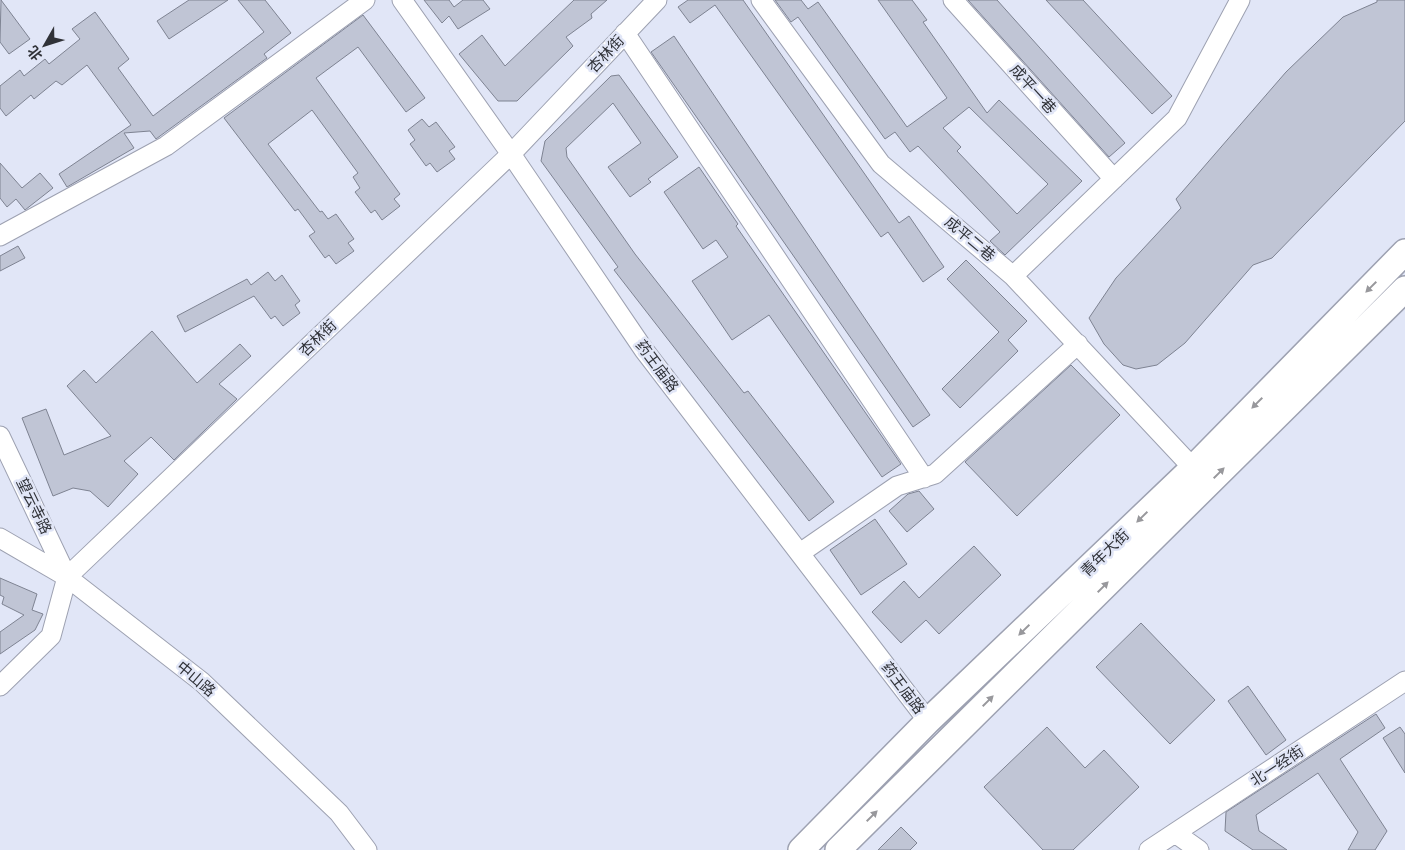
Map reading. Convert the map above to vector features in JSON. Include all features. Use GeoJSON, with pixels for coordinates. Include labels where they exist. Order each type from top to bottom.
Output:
{"type":"FeatureCollection","features":[{"type":"Feature","properties":{"kind":"main road","name":"青年大街"},"geometry":{"type":"LineString","coordinates":[[801,850],[928,721],[1193,468],[1405,252]]}},
{"type":"Feature","properties":{"kind":"main road","name":"青年大街"},"geometry":{"type":"LineString","coordinates":[[838,850],[1405,289]]}},
{"type":"Feature","properties":{"kind":"street"},"geometry":{"type":"LineString","coordinates":[[0,236],[166,146],[365,0]]}},
{"type":"Feature","properties":{"kind":"street","name":"药王庙路"},"geometry":{"type":"LineString","coordinates":[[402,0],[511,154],[644,350],[928,721]]}},
{"type":"Feature","properties":{"kind":"street","name":"杏林街"},"geometry":{"type":"LineString","coordinates":[[68,577],[511,154],[657,0]]}},
{"type":"Feature","properties":{"kind":"street","name":"成平二巷"},"geometry":{"type":"LineString","coordinates":[[761,0],[881,164],[1013,276],[1193,468]]}},
{"type":"Feature","properties":{"kind":"street","name":"成平一巷"},"geometry":{"type":"LineString","coordinates":[[953,0],[1114,179]]}},
{"type":"Feature","properties":{"kind":"street"},"geometry":{"type":"LineString","coordinates":[[1013,276],[1177,118],[1240,0]]}},
{"type":"Feature","properties":{"kind":"street"},"geometry":{"type":"LineString","coordinates":[[625,34],[924,478]]}},
{"type":"Feature","properties":{"kind":"street"},"geometry":{"type":"LineString","coordinates":[[800,553],[897,486],[935,474],[1078,344]]}},
{"type":"Feature","properties":{"kind":"street","name":"望云寺路"},"geometry":{"type":"LineString","coordinates":[[0,436],[68,577]]}},
{"type":"Feature","properties":{"kind":"street","name":"中山路"},"geometry":{"type":"LineString","coordinates":[[0,538],[68,577],[202,682],[340,813],[367,850]]}},
{"type":"Feature","properties":{"kind":"street"},"geometry":{"type":"LineString","coordinates":[[0,686],[52,636],[68,577]]}},
{"type":"Feature","properties":{"kind":"street","name":"北一经街"},"geometry":{"type":"LineString","coordinates":[[1149,850],[1405,681]]}},
{"type":"Feature","properties":{"kind":"street"},"geometry":{"type":"LineString","coordinates":[[1175,833],[1200,850]]}},
{"type":"Feature","properties":{"kind":"building"},"geometry":{"type":"Polygon","coordinates":[[[1,0],[30,39],[9,54],[0,42],[1,0]]]}},
{"type":"Feature","properties":{"kind":"building"},"geometry":{"type":"Polygon","coordinates":[[[189,0],[228,0],[169,39],[157,21],[189,0]]]}},
{"type":"Feature","properties":{"kind":"building"},"geometry":{"type":"Polygon","coordinates":[[[238,0],[265,0],[291,33],[264,54],[267,58],[156,139],[150,131],[124,133],[134,148],[67,187],[59,174],[131,125],[87,65],[62,85],[56,81],[34,99],[31,95],[6,116],[0,108],[0,86],[20,70],[24,76],[45,59],[49,64],[80,39],[72,29],[95,12],[129,59],[118,68],[153,116],[264,32],[238,0]]]}},
{"type":"Feature","properties":{"kind":"building"},"geometry":{"type":"Polygon","coordinates":[[[424,0],[449,0],[454,7],[463,0],[483,0],[490,9],[458,29],[449,16],[442,23],[424,0]]]}},
{"type":"Feature","properties":{"kind":"building"},"geometry":{"type":"Polygon","coordinates":[[[574,0],[607,0],[591,14],[592,18],[566,37],[573,46],[517,101],[498,101],[459,54],[482,35],[505,66],[574,0]]]}},
{"type":"Feature","properties":{"kind":"building"},"geometry":{"type":"Polygon","coordinates":[[[688,0],[743,0],[899,223],[909,216],[944,267],[923,282],[888,232],[881,237],[715,5],[690,23],[678,7],[688,0]]]}},
{"type":"Feature","properties":{"kind":"building"},"geometry":{"type":"Polygon","coordinates":[[[775,0],[801,0],[808,9],[818,2],[907,127],[947,98],[878,0],[912,0],[927,20],[923,22],[987,113],[999,100],[1082,181],[1005,255],[990,241],[1000,232],[918,146],[910,152],[895,132],[885,139],[798,17],[791,22],[775,0]],[[969,107],[943,128],[961,147],[957,151],[1017,214],[1048,184],[969,107]]]}},
{"type":"Feature","properties":{"kind":"building"},"geometry":{"type":"Polygon","coordinates":[[[968,0],[997,0],[1125,143],[1109,157],[968,0]]]}},
{"type":"Feature","properties":{"kind":"building"},"geometry":{"type":"Polygon","coordinates":[[[1046,0],[1083,0],[1172,96],[1152,114],[1046,0]]]}},
{"type":"Feature","properties":{"kind":"building"},"geometry":{"type":"Polygon","coordinates":[[[1377,0],[1405,0],[1405,121],[1272,258],[1253,265],[1185,343],[1157,365],[1136,369],[1123,365],[1104,344],[1089,318],[1116,278],[1181,208],[1176,199],[1286,72],[1343,17],[1377,2],[1377,0]]]}},
{"type":"Feature","properties":{"kind":"building"},"geometry":{"type":"Polygon","coordinates":[[[363,15],[425,98],[406,112],[358,47],[316,78],[400,194],[394,199],[400,206],[382,220],[375,210],[371,213],[355,192],[360,188],[353,177],[358,173],[312,110],[268,144],[320,212],[322,211],[328,219],[336,214],[354,239],[348,243],[354,251],[336,264],[329,255],[325,258],[309,236],[315,232],[298,209],[295,211],[224,118],[363,15]]]}},
{"type":"Feature","properties":{"kind":"building"},"geometry":{"type":"Polygon","coordinates":[[[674,36],[930,415],[913,427],[651,52],[674,36]]]}},
{"type":"Feature","properties":{"kind":"building"},"geometry":{"type":"Polygon","coordinates":[[[619,75],[678,157],[648,179],[651,182],[630,197],[608,167],[641,143],[613,103],[566,148],[567,157],[635,254],[744,393],[748,391],[834,502],[809,521],[614,270],[618,267],[541,161],[545,141],[611,76],[619,75]]]}},
{"type":"Feature","properties":{"kind":"building"},"geometry":{"type":"Polygon","coordinates":[[[422,119],[429,127],[436,122],[455,147],[449,151],[455,159],[437,172],[430,163],[426,166],[410,144],[415,140],[408,130],[422,119]]]}},
{"type":"Feature","properties":{"kind":"building"},"geometry":{"type":"Polygon","coordinates":[[[0,163],[22,188],[40,173],[53,188],[25,210],[16,199],[7,207],[0,198],[0,163]]]}},
{"type":"Feature","properties":{"kind":"building"},"geometry":{"type":"Polygon","coordinates":[[[699,167],[738,224],[736,226],[901,464],[882,477],[769,315],[732,340],[692,281],[728,257],[716,240],[703,249],[664,192],[699,167]]]}},
{"type":"Feature","properties":{"kind":"building"},"geometry":{"type":"Polygon","coordinates":[[[18,246],[25,258],[0,271],[0,256],[18,246]]]}},
{"type":"Feature","properties":{"kind":"building"},"geometry":{"type":"Polygon","coordinates":[[[966,260],[1027,321],[1008,340],[1018,351],[960,408],[942,389],[999,332],[947,279],[966,260]]]}},
{"type":"Feature","properties":{"kind":"building"},"geometry":{"type":"Polygon","coordinates":[[[268,272],[275,281],[282,275],[300,301],[295,305],[300,313],[283,326],[275,316],[271,319],[254,296],[185,332],[177,316],[247,279],[251,285],[268,272]]]}},
{"type":"Feature","properties":{"kind":"building"},"geometry":{"type":"Polygon","coordinates":[[[152,331],[197,383],[240,344],[251,356],[219,384],[237,399],[174,460],[151,437],[124,461],[138,474],[108,507],[90,491],[73,488],[53,496],[22,418],[46,409],[64,455],[111,436],[67,386],[84,370],[96,383],[152,331]]]}},
{"type":"Feature","properties":{"kind":"building"},"geometry":{"type":"Polygon","coordinates":[[[1071,365],[1120,415],[1017,516],[965,462],[1071,365]]]}},
{"type":"Feature","properties":{"kind":"building"},"geometry":{"type":"Polygon","coordinates":[[[919,491],[934,509],[907,532],[889,511],[908,494],[919,491]]]}},
{"type":"Feature","properties":{"kind":"building"},"geometry":{"type":"Polygon","coordinates":[[[875,519],[907,564],[861,595],[830,550],[875,519]]]}},
{"type":"Feature","properties":{"kind":"building"},"geometry":{"type":"Polygon","coordinates":[[[974,546],[1001,575],[939,634],[926,620],[901,643],[872,612],[904,581],[919,598],[974,546]]]}},
{"type":"Feature","properties":{"kind":"building"},"geometry":{"type":"Polygon","coordinates":[[[0,578],[37,594],[32,610],[43,614],[35,630],[0,654],[0,632],[24,615],[2,604],[4,597],[0,595],[0,578]]]}},
{"type":"Feature","properties":{"kind":"building"},"geometry":{"type":"Polygon","coordinates":[[[1141,623],[1215,700],[1170,744],[1096,667],[1141,623]]]}},
{"type":"Feature","properties":{"kind":"building"},"geometry":{"type":"Polygon","coordinates":[[[1248,686],[1286,740],[1266,755],[1228,701],[1248,686]]]}},
{"type":"Feature","properties":{"kind":"building"},"geometry":{"type":"Polygon","coordinates":[[[1376,714],[1385,728],[1340,759],[1387,831],[1375,850],[1348,850],[1358,832],[1318,773],[1256,815],[1259,831],[1287,850],[1253,850],[1225,831],[1226,812],[1376,714]]]}},
{"type":"Feature","properties":{"kind":"building"},"geometry":{"type":"Polygon","coordinates":[[[1047,727],[1085,768],[1104,750],[1139,787],[1073,850],[1043,850],[984,787],[1047,727]]]}},
{"type":"Feature","properties":{"kind":"building"},"geometry":{"type":"Polygon","coordinates":[[[1400,727],[1405,734],[1405,773],[1383,738],[1400,727]]]}},
{"type":"Feature","properties":{"kind":"building"},"geometry":{"type":"Polygon","coordinates":[[[901,827],[917,843],[910,850],[878,850],[901,827]]]}}]}
